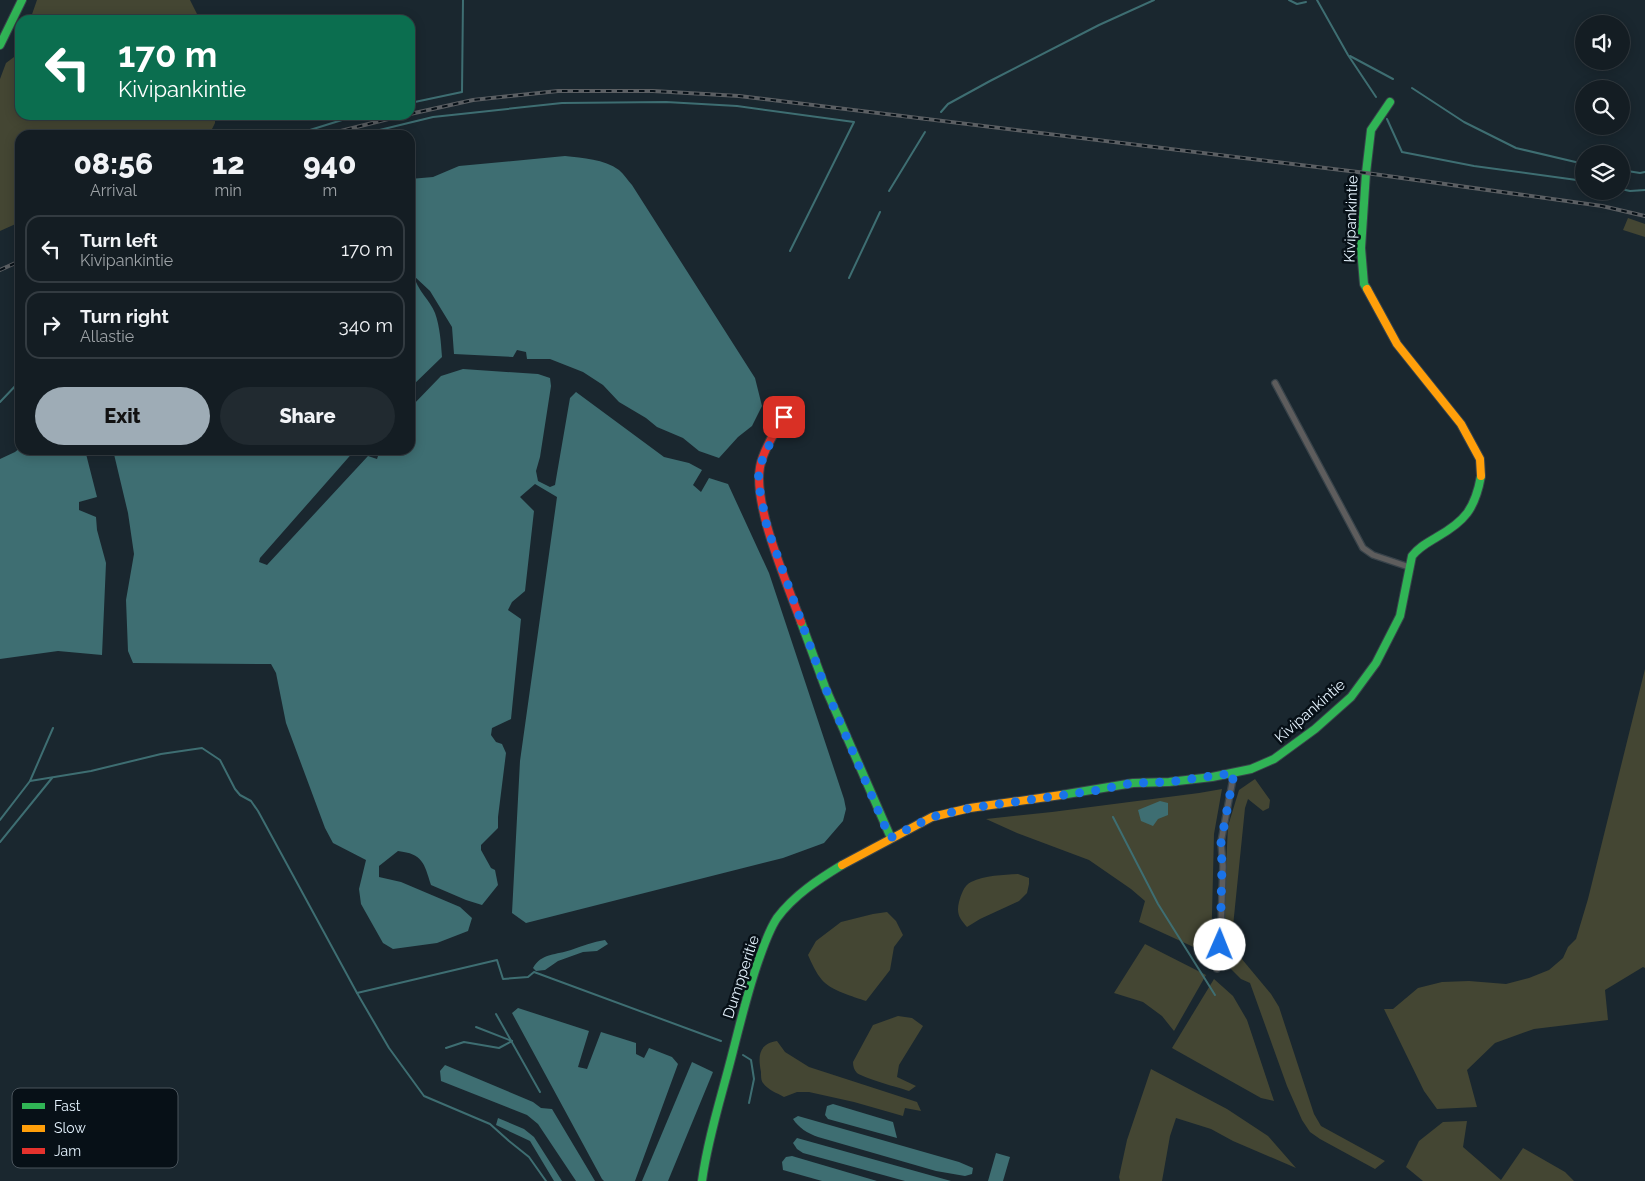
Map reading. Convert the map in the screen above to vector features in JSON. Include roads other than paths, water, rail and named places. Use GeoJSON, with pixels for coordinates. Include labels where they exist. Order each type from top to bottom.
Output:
{"type":"FeatureCollection","features":[{"type":"Feature","properties":{"kind":"street"},"geometry":{"type":"LineString","coordinates":[[0,45],[22,0]]}},
{"type":"Feature","properties":{"kind":"street","name":"Kivipankintie"},"geometry":{"type":"LineString","coordinates":[[890,838],[932,817],[970,808],[1093,791],[1133,783],[1169,782],[1250,769],[1274,759],[1315,729],[1351,697],[1376,663],[1400,616],[1412,556],[1418,548],[1456,526],[1472,507],[1478,493],[1481,476],[1480,459],[1460,424],[1397,344],[1364,284],[1361,248],[1371,130],[1390,102]]}},
{"type":"Feature","properties":{"kind":"street"},"geometry":{"type":"LineString","coordinates":[[1275,383],[1363,548],[1373,555],[1409,567]]}},
{"type":"Feature","properties":{"kind":"street"},"geometry":{"type":"LineString","coordinates":[[791,406],[777,428],[760,465],[758,481],[767,527],[825,687],[890,838]]}},
{"type":"Feature","properties":{"kind":"street"},"geometry":{"type":"LineString","coordinates":[[1217,970],[1220,958],[1221,842],[1234,773]]}},
{"type":"Feature","properties":{"kind":"street","name":"Dumpperitie"},"geometry":{"type":"LineString","coordinates":[[702,1181],[706,1152],[747,993],[765,941],[777,918],[794,899],[822,877],[890,838]]}},
{"type":"Feature","properties":{"kind":"waterway"},"geometry":{"type":"LineString","coordinates":[[415,102],[462,92],[463,0]]}},
{"type":"Feature","properties":{"kind":"waterway"},"geometry":{"type":"LineString","coordinates":[[941,112],[948,104],[990,81],[1099,25],[1154,0]]}},
{"type":"Feature","properties":{"kind":"waterway"},"geometry":{"type":"LineString","coordinates":[[1289,0],[1297,4],[1306,2]]}},
{"type":"Feature","properties":{"kind":"waterway"},"geometry":{"type":"LineString","coordinates":[[1317,0],[1348,55],[1376,97]]}},
{"type":"Feature","properties":{"kind":"waterway"},"geometry":{"type":"LineString","coordinates":[[1350,56],[1393,79]]}},
{"type":"Feature","properties":{"kind":"waterway"},"geometry":{"type":"LineString","coordinates":[[1412,88],[1464,122],[1516,148],[1575,162]]}},
{"type":"Feature","properties":{"kind":"waterway"},"geometry":{"type":"LineString","coordinates":[[380,130],[433,117],[562,103],[666,102],[737,106],[854,122],[790,251]]}},
{"type":"Feature","properties":{"kind":"waterway"},"geometry":{"type":"LineString","coordinates":[[1387,119],[1402,152],[1474,166],[1575,180]]}},
{"type":"Feature","properties":{"kind":"waterway"},"geometry":{"type":"LineString","coordinates":[[310,130],[342,120]]}},
{"type":"Feature","properties":{"kind":"waterway"},"geometry":{"type":"LineString","coordinates":[[889,191],[925,132]]}},
{"type":"Feature","properties":{"kind":"waterway"},"geometry":{"type":"LineString","coordinates":[[1630,171],[1645,172]]}},
{"type":"Feature","properties":{"kind":"waterway"},"geometry":{"type":"LineString","coordinates":[[1630,191],[1645,190]]}},
{"type":"Feature","properties":{"kind":"waterway"},"geometry":{"type":"LineString","coordinates":[[849,278],[880,212]]}},
{"type":"Feature","properties":{"kind":"waterway"},"geometry":{"type":"LineString","coordinates":[[0,402],[15,386]]}},
{"type":"Feature","properties":{"kind":"waterway"},"geometry":{"type":"LineString","coordinates":[[0,820],[30,781],[53,728]]}},
{"type":"Feature","properties":{"kind":"waterway"},"geometry":{"type":"LineString","coordinates":[[30,781],[91,771],[161,754],[202,748],[220,760],[235,789],[240,795],[251,801],[258,811],[389,1048],[424,1096],[490,1124],[529,1157],[546,1181]]}},
{"type":"Feature","properties":{"kind":"waterway"},"geometry":{"type":"LineString","coordinates":[[0,842],[52,778]]}},
{"type":"Feature","properties":{"kind":"waterway"},"geometry":{"type":"LineString","coordinates":[[1113,817],[1158,904],[1215,995]]}},
{"type":"Feature","properties":{"kind":"waterway"},"geometry":{"type":"LineString","coordinates":[[357,993],[497,960],[503,979],[528,977],[534,972],[721,1041]]}},
{"type":"Feature","properties":{"kind":"waterway"},"geometry":{"type":"LineString","coordinates":[[496,1014],[540,1092]]}},
{"type":"Feature","properties":{"kind":"waterway"},"geometry":{"type":"LineString","coordinates":[[476,1027],[512,1041]]}},
{"type":"Feature","properties":{"kind":"waterway"},"geometry":{"type":"LineString","coordinates":[[446,1048],[464,1042],[499,1048],[512,1041]]}},
{"type":"Feature","properties":{"kind":"waterway"},"geometry":{"type":"LineString","coordinates":[[743,1055],[751,1060],[754,1079],[749,1103]]}},
{"type":"Feature","properties":{"kind":"railway"},"geometry":{"type":"LineString","coordinates":[[415,113],[473,100],[558,91],[653,91],[739,96],[1366,173],[1602,206],[1645,216]]}},
{"type":"Feature","properties":{"kind":"railway"},"geometry":{"type":"LineString","coordinates":[[345,130],[384,120]]}},
{"type":"Feature","properties":{"kind":"railway"},"geometry":{"type":"LineString","coordinates":[[0,270],[15,263]]}}]}
